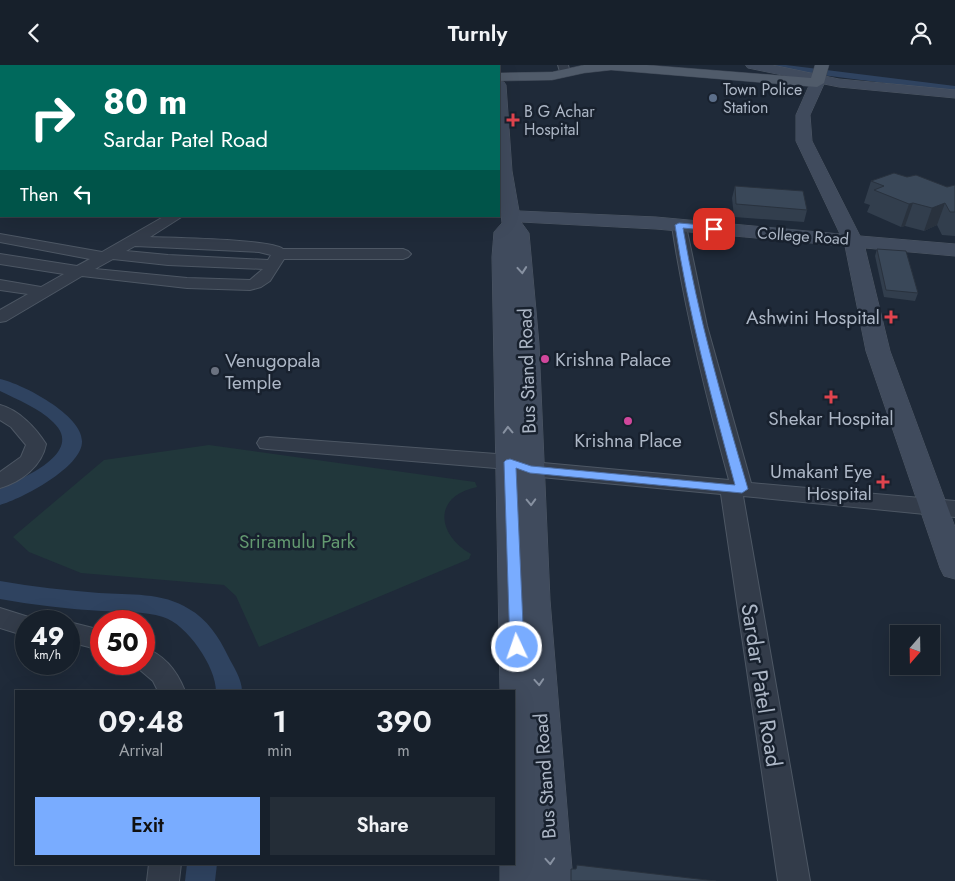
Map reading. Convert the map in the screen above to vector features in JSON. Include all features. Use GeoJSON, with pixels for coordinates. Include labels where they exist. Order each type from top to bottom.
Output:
{"type":"FeatureCollection","features":[{"type":"Feature","properties":{"kind":"main road"},"geometry":{"type":"LineString","coordinates":[[500,77],[552,76],[564,69],[611,65],[819,75]]}},
{"type":"Feature","properties":{"kind":"main road"},"geometry":{"type":"LineString","coordinates":[[753,65],[819,75],[839,83],[955,94]]}},
{"type":"Feature","properties":{"kind":"main road"},"geometry":{"type":"LineString","coordinates":[[819,75],[804,115],[804,141],[854,240],[878,351],[944,508],[955,568]]}},
{"type":"Feature","properties":{"kind":"main road","name":"Bus Stand Road"},"geometry":{"type":"LineString","coordinates":[[500,111],[507,218],[519,233],[528,344],[520,466],[518,687],[521,881]]}},
{"type":"Feature","properties":{"kind":"main road","name":"College Road"},"geometry":{"type":"LineString","coordinates":[[507,218],[679,225],[955,250]]}},
{"type":"Feature","properties":{"kind":"main road","name":"Bus Stand Road"},"geometry":{"type":"LineString","coordinates":[[520,466],[534,600],[552,881]]}},
{"type":"Feature","properties":{"kind":"street"},"geometry":{"type":"LineString","coordinates":[[2,314],[174,217]]}},
{"type":"Feature","properties":{"kind":"street","name":"Sardar Patel Road"},"geometry":{"type":"LineString","coordinates":[[679,225],[687,273],[737,489],[794,881]]}},
{"type":"Feature","properties":{"kind":"street"},"geometry":{"type":"LineString","coordinates":[[0,238],[108,256],[168,260],[276,259],[403,254]]}},
{"type":"Feature","properties":{"kind":"street"},"geometry":{"type":"LineString","coordinates":[[0,259],[185,283],[250,285],[257,284],[265,279],[276,259],[274,250],[260,247],[134,241]]}},
{"type":"Feature","properties":{"kind":"street"},"geometry":{"type":"LineString","coordinates":[[0,285],[43,292]]}},
{"type":"Feature","properties":{"kind":"street"},"geometry":{"type":"LineString","coordinates":[[0,411],[18,423],[36,444],[35,453],[30,461],[0,481]]}},
{"type":"Feature","properties":{"kind":"street"},"geometry":{"type":"LineString","coordinates":[[267,443],[944,508]]}},
{"type":"Feature","properties":{"kind":"street"},"geometry":{"type":"LineString","coordinates":[[0,618],[15,623]]}},
{"type":"Feature","properties":{"kind":"street"},"geometry":{"type":"LineString","coordinates":[[155,668],[162,673],[172,690]]}},
{"type":"Feature","properties":{"kind":"street"},"geometry":{"type":"LineString","coordinates":[[163,881],[166,865]]}},
{"type":"Feature","properties":{"kind":"green space","name":"Sriramulu Park"},"geometry":{"type":"Polygon","coordinates":[[[209,445],[475,482],[477,487],[453,498],[444,516],[451,536],[459,546],[471,554],[469,559],[259,647],[236,596],[224,585],[81,573],[29,552],[13,537],[104,460],[209,445]]]}},
{"type":"Feature","properties":{"kind":"building"},"geometry":{"type":"Polygon","coordinates":[[[894,173],[907,177],[916,175],[947,187],[955,185],[955,212],[950,212],[945,203],[932,208],[913,203],[909,204],[874,190],[884,186],[871,181],[894,173]]]}},
{"type":"Feature","properties":{"kind":"building"},"geometry":{"type":"Polygon","coordinates":[[[735,186],[803,191],[807,210],[736,204],[735,186]]]}},
{"type":"Feature","properties":{"kind":"building"},"geometry":{"type":"Polygon","coordinates":[[[877,249],[906,251],[918,293],[886,290],[877,249]]]}},
{"type":"Feature","properties":{"kind":"building"},"geometry":{"type":"Polygon","coordinates":[[[577,865],[716,881],[571,881],[571,869],[576,869],[577,865]]]}},
{"type":"Feature","properties":{"kind":"waterway"},"geometry":{"type":"LineString","coordinates":[[767,65],[955,89]]}},
{"type":"Feature","properties":{"kind":"waterway"},"geometry":{"type":"LineString","coordinates":[[0,384],[39,404],[60,418],[71,431],[73,443],[67,455],[56,466],[0,498]]}},
{"type":"Feature","properties":{"kind":"waterway"},"geometry":{"type":"LineString","coordinates":[[0,590],[102,602],[143,604],[173,611],[190,622],[205,638],[221,666],[229,690]]}},
{"type":"Feature","properties":{"kind":"waterway"},"geometry":{"type":"LineString","coordinates":[[200,881],[202,865]]}},
{"type":"Feature","properties":{"kind":"place","name":"Town Police Station"},"geometry":{"type":"Point","coordinates":[713,98]}},
{"type":"Feature","properties":{"kind":"place","name":"B G Achar Hospital"},"geometry":{"type":"Point","coordinates":[513,120]}},
{"type":"Feature","properties":{"kind":"place","name":"Ashwini Hospital"},"geometry":{"type":"Point","coordinates":[891,317]}},
{"type":"Feature","properties":{"kind":"place","name":"Krishna Palace"},"geometry":{"type":"Point","coordinates":[545,359]}},
{"type":"Feature","properties":{"kind":"place","name":"Venugopala Temple"},"geometry":{"type":"Point","coordinates":[215,371]}},
{"type":"Feature","properties":{"kind":"place","name":"Shekar Hospital"},"geometry":{"type":"Point","coordinates":[831,397]}},
{"type":"Feature","properties":{"kind":"place","name":"Krishna Place"},"geometry":{"type":"Point","coordinates":[628,421]}},
{"type":"Feature","properties":{"kind":"place","name":"Umakant Eye Hospital"},"geometry":{"type":"Point","coordinates":[883,482]}},
{"type":"Feature","properties":{"kind":"route"},"geometry":{"type":"LineString","coordinates":[[517,647],[510,462],[530,469],[742,489],[719,405],[687,273],[679,225],[714,229]]}}]}
